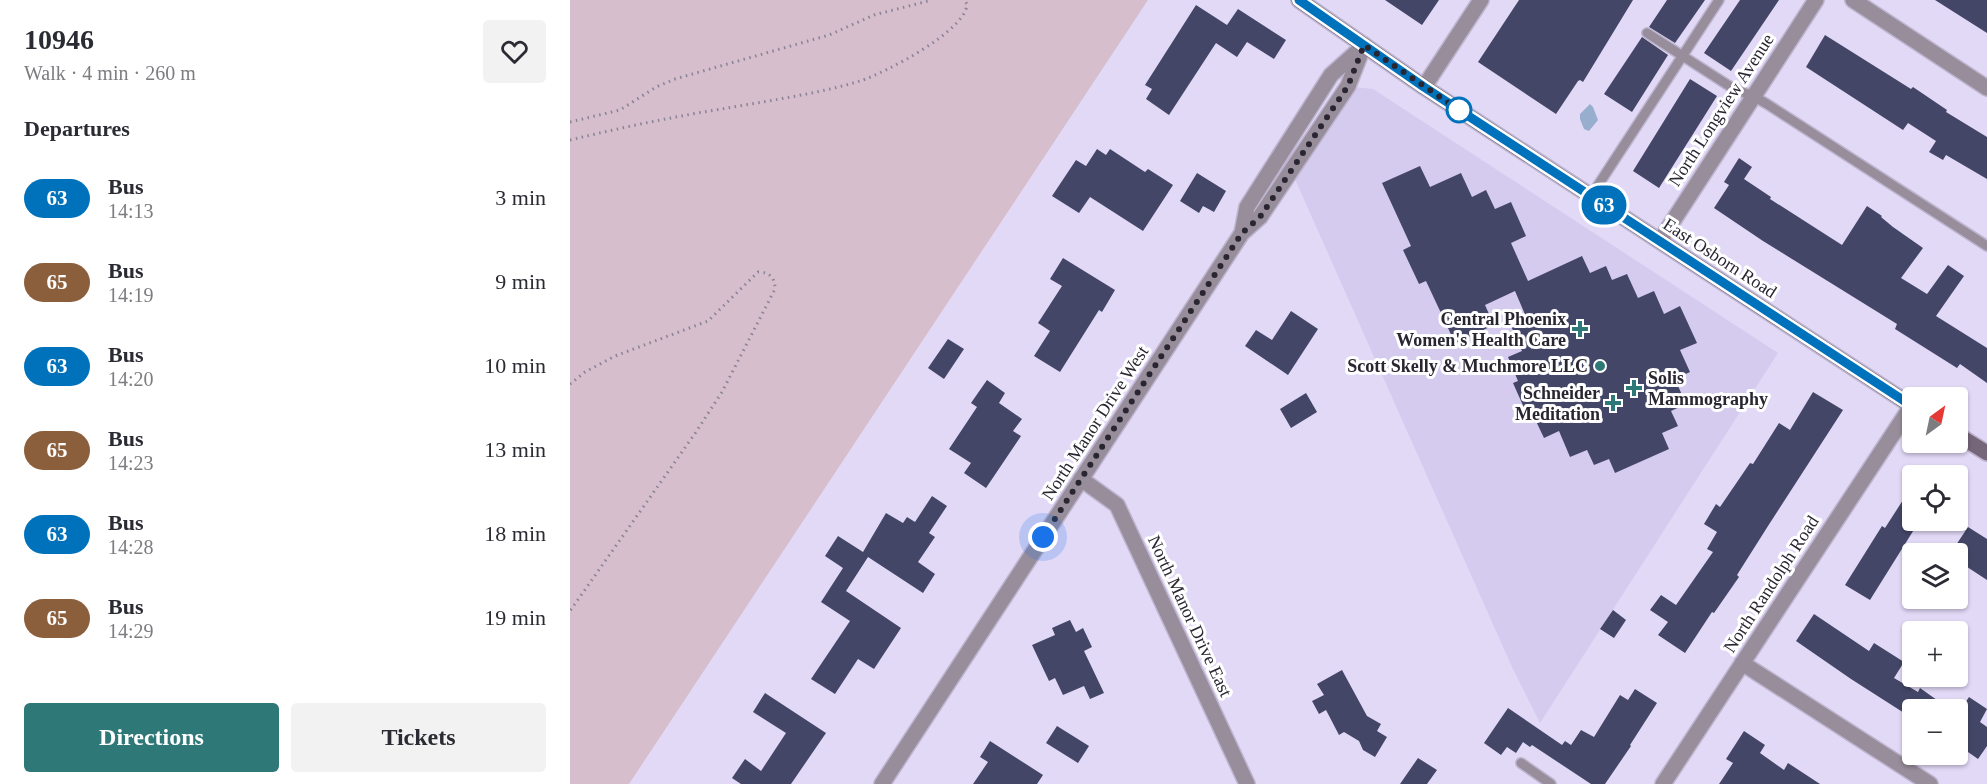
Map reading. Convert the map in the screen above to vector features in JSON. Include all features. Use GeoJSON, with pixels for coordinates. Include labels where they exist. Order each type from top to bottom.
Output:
{"type":"FeatureCollection","features":[{"type":"Feature","properties":{"kind":"main road","name":"East Osborn Road"},"geometry":{"type":"LineString","coordinates":[[1299,0],[1424,87],[1902,399]]}},
{"type":"Feature","properties":{"kind":"main road"},"geometry":{"type":"LineString","coordinates":[[1968,441],[1987,453]]}},
{"type":"Feature","properties":{"kind":"street"},"geometry":{"type":"LineString","coordinates":[[1424,87],[1481,0]]}},
{"type":"Feature","properties":{"kind":"street","name":"North Longview Avenue"},"geometry":{"type":"LineString","coordinates":[[1660,241],[1816,0]]}},
{"type":"Feature","properties":{"kind":"street"},"geometry":{"type":"LineString","coordinates":[[1853,0],[1987,88]]}},
{"type":"Feature","properties":{"kind":"street","name":"North Manor Drive West"},"geometry":{"type":"LineString","coordinates":[[1242,233],[1247,207],[1331,75],[1364,45]]}},
{"type":"Feature","properties":{"kind":"street","name":"North Manor Drive West"},"geometry":{"type":"LineString","coordinates":[[882,784],[1242,233],[1260,217],[1348,86],[1364,45]]}},
{"type":"Feature","properties":{"kind":"street"},"geometry":{"type":"LineString","coordinates":[[1295,134],[1310,143]]}},
{"type":"Feature","properties":{"kind":"street","name":"North Randolph Road"},"geometry":{"type":"LineString","coordinates":[[1663,784],[1902,421]]}},
{"type":"Feature","properties":{"kind":"street","name":"North Manor Drive East"},"geometry":{"type":"LineString","coordinates":[[1081,480],[1117,505],[1247,784]]}},
{"type":"Feature","properties":{"kind":"street"},"geometry":{"type":"LineString","coordinates":[[1742,663],[1930,784]]}},
{"type":"Feature","properties":{"kind":"lane"},"geometry":{"type":"LineString","coordinates":[[1591,196],[1719,0]]}},
{"type":"Feature","properties":{"kind":"lane"},"geometry":{"type":"LineString","coordinates":[[1647,33],[1734,89],[1753,96],[1987,246]]}},
{"type":"Feature","properties":{"kind":"lane"},"geometry":{"type":"LineString","coordinates":[[1521,763],[1551,784]]}},
{"type":"Feature","properties":{"kind":"path"},"geometry":{"type":"LineString","coordinates":[[570,122],[620,110],[656,87],[675,79],[829,35],[874,15],[932,0]]}},
{"type":"Feature","properties":{"kind":"path"},"geometry":{"type":"LineString","coordinates":[[570,140],[659,119],[840,86],[870,77],[918,52],[950,29],[964,16],[967,4],[964,0]]}},
{"type":"Feature","properties":{"kind":"path"},"geometry":{"type":"LineString","coordinates":[[570,384],[585,372],[615,356],[708,321],[758,272],[768,274],[772,278],[775,290],[722,392],[570,611]]}},
{"type":"Feature","properties":{"kind":"shaded area"},"geometry":{"type":"Polygon","coordinates":[[[570,0],[1148,0],[629,784],[570,784],[570,0]]]}},
{"type":"Feature","properties":{"kind":"shaded area"},"geometry":{"type":"Polygon","coordinates":[[[1354,87],[1373,89],[1778,353],[1540,723],[1512,667],[1294,177],[1354,87]]]}},
{"type":"Feature","properties":{"kind":"water"},"geometry":{"type":"Polygon","coordinates":[[[1590,104],[1598,120],[1589,131],[1584,129],[1580,114],[1590,104]]]}},
{"type":"Feature","properties":{"kind":"building"},"geometry":{"type":"Polygon","coordinates":[[[1385,0],[1439,0],[1422,25],[1385,0]]]}},
{"type":"Feature","properties":{"kind":"building"},"geometry":{"type":"Polygon","coordinates":[[[1519,0],[1633,0],[1583,82],[1578,81],[1556,114],[1478,62],[1519,0]]]}},
{"type":"Feature","properties":{"kind":"building"},"geometry":{"type":"Polygon","coordinates":[[[1667,0],[1705,0],[1675,43],[1649,27],[1667,0]]]}},
{"type":"Feature","properties":{"kind":"building"},"geometry":{"type":"Polygon","coordinates":[[[1740,0],[1779,0],[1731,71],[1704,53],[1740,0]]]}},
{"type":"Feature","properties":{"kind":"building"},"geometry":{"type":"Polygon","coordinates":[[[1935,0],[1987,0],[1987,33],[1935,0]]]}},
{"type":"Feature","properties":{"kind":"building"},"geometry":{"type":"Polygon","coordinates":[[[1196,5],[1227,25],[1238,9],[1286,40],[1274,59],[1247,42],[1237,57],[1216,43],[1169,115],[1146,99],[1152,89],[1145,85],[1196,5]]]}},
{"type":"Feature","properties":{"kind":"building"},"geometry":{"type":"Polygon","coordinates":[[[1825,35],[1911,89],[1913,87],[1947,110],[1946,112],[1987,137],[1987,179],[1946,155],[1943,160],[1929,152],[1936,141],[1908,123],[1903,130],[1806,67],[1825,35]]]}},
{"type":"Feature","properties":{"kind":"building"},"geometry":{"type":"Polygon","coordinates":[[[1642,37],[1668,55],[1632,112],[1604,94],[1642,37]]]}},
{"type":"Feature","properties":{"kind":"building"},"geometry":{"type":"Polygon","coordinates":[[[1690,79],[1717,96],[1659,188],[1633,171],[1690,79]]]}},
{"type":"Feature","properties":{"kind":"building"},"geometry":{"type":"Polygon","coordinates":[[[1097,149],[1106,155],[1110,149],[1145,172],[1148,169],[1173,185],[1143,231],[1090,197],[1079,213],[1052,196],[1076,160],[1086,166],[1097,149]]]}},
{"type":"Feature","properties":{"kind":"building"},"geometry":{"type":"Polygon","coordinates":[[[1739,158],[1752,167],[1744,179],[1771,197],[1770,199],[1842,245],[1867,206],[1882,216],[1893,227],[1923,248],[1901,278],[1927,294],[1948,265],[1964,276],[1936,316],[1987,348],[1987,383],[1960,364],[1957,368],[1895,329],[1897,324],[1714,208],[1729,185],[1724,182],[1739,158]]]}},
{"type":"Feature","properties":{"kind":"building"},"geometry":{"type":"Polygon","coordinates":[[[1420,166],[1430,187],[1461,173],[1472,197],[1486,190],[1495,209],[1511,202],[1526,236],[1511,243],[1528,281],[1582,256],[1590,273],[1606,266],[1612,280],[1627,274],[1638,298],[1654,291],[1664,314],[1680,306],[1697,343],[1680,350],[1690,372],[1675,379],[1686,404],[1671,411],[1678,426],[1662,433],[1669,449],[1615,473],[1609,459],[1594,465],[1587,450],[1570,457],[1559,431],[1544,438],[1534,417],[1529,419],[1513,383],[1518,381],[1508,357],[1522,351],[1511,326],[1527,319],[1515,291],[1485,305],[1494,325],[1455,343],[1426,281],[1419,284],[1403,250],[1411,246],[1382,183],[1420,166]]]}},
{"type":"Feature","properties":{"kind":"building"},"geometry":{"type":"Polygon","coordinates":[[[1197,173],[1226,191],[1214,212],[1203,206],[1199,213],[1180,201],[1197,173]]]}},
{"type":"Feature","properties":{"kind":"building"},"geometry":{"type":"Polygon","coordinates":[[[1063,258],[1115,290],[1102,312],[1099,310],[1060,372],[1034,356],[1050,331],[1038,323],[1062,286],[1050,279],[1063,258]]]}},
{"type":"Feature","properties":{"kind":"building"},"geometry":{"type":"Polygon","coordinates":[[[1291,311],[1318,329],[1288,375],[1245,346],[1256,330],[1272,340],[1291,311]]]}},
{"type":"Feature","properties":{"kind":"building"},"geometry":{"type":"Polygon","coordinates":[[[948,339],[964,349],[944,379],[928,368],[948,339]]]}},
{"type":"Feature","properties":{"kind":"building"},"geometry":{"type":"Polygon","coordinates":[[[987,380],[1005,393],[999,403],[1022,419],[1013,431],[1021,436],[986,488],[964,473],[971,463],[949,449],[977,407],[971,403],[987,380]]]}},
{"type":"Feature","properties":{"kind":"building"},"geometry":{"type":"Polygon","coordinates":[[[1813,392],[1843,410],[1737,575],[1739,577],[1685,653],[1658,635],[1668,622],[1650,610],[1661,595],[1676,605],[1713,552],[1707,549],[1717,532],[1704,524],[1716,504],[1720,507],[1750,463],[1753,464],[1779,423],[1790,430],[1813,392]]]}},
{"type":"Feature","properties":{"kind":"building"},"geometry":{"type":"Polygon","coordinates":[[[1306,393],[1317,412],[1291,428],[1280,409],[1306,393]]]}},
{"type":"Feature","properties":{"kind":"building"},"geometry":{"type":"Polygon","coordinates":[[[932,496],[947,506],[929,533],[935,537],[918,562],[935,574],[923,593],[868,557],[846,591],[901,628],[874,669],[858,659],[835,694],[811,679],[850,621],[821,602],[843,568],[825,556],[838,536],[863,552],[886,513],[903,523],[907,517],[915,522],[932,496]]]}},
{"type":"Feature","properties":{"kind":"building"},"geometry":{"type":"Polygon","coordinates":[[[1902,502],[1902,531],[1913,531],[1906,543],[1902,543],[1902,549],[1870,600],[1845,585],[1882,526],[1885,528],[1902,502]]]}},
{"type":"Feature","properties":{"kind":"building"},"geometry":{"type":"Polygon","coordinates":[[[1968,527],[1987,539],[1987,580],[1968,568],[1968,543],[1957,543],[1965,531],[1968,531],[1968,527]]]}},
{"type":"Feature","properties":{"kind":"building"},"geometry":{"type":"Polygon","coordinates":[[[1613,610],[1626,620],[1614,638],[1600,629],[1613,610]]]}},
{"type":"Feature","properties":{"kind":"building"},"geometry":{"type":"Polygon","coordinates":[[[1814,614],[1869,651],[1874,643],[1902,661],[1902,665],[1894,678],[1902,683],[1902,687],[1909,687],[1918,692],[1920,688],[1936,699],[1902,699],[1902,712],[1796,641],[1814,614]]]}},
{"type":"Feature","properties":{"kind":"building"},"geometry":{"type":"Polygon","coordinates":[[[1070,620],[1076,632],[1083,628],[1092,647],[1084,651],[1104,693],[1090,699],[1084,686],[1063,695],[1055,678],[1049,681],[1032,645],[1055,635],[1052,628],[1070,620]]]}},
{"type":"Feature","properties":{"kind":"building"},"geometry":{"type":"Polygon","coordinates":[[[1342,670],[1367,716],[1381,724],[1377,731],[1387,737],[1375,757],[1363,750],[1359,741],[1344,732],[1339,735],[1326,710],[1319,714],[1312,701],[1324,695],[1317,684],[1342,670]]]}},
{"type":"Feature","properties":{"kind":"building"},"geometry":{"type":"Polygon","coordinates":[[[1635,689],[1657,703],[1605,784],[1591,784],[1532,745],[1530,747],[1523,742],[1516,753],[1507,747],[1501,755],[1484,743],[1508,708],[1562,745],[1565,741],[1571,745],[1581,730],[1594,737],[1620,695],[1628,700],[1635,689]]]}},
{"type":"Feature","properties":{"kind":"building"},"geometry":{"type":"Polygon","coordinates":[[[765,693],[826,733],[791,784],[741,784],[732,778],[745,759],[761,771],[786,733],[753,712],[765,693]]]}},
{"type":"Feature","properties":{"kind":"building"},"geometry":{"type":"Polygon","coordinates":[[[1969,697],[1987,709],[1980,722],[1987,727],[1987,746],[1978,759],[1968,752],[1969,697]]]}},
{"type":"Feature","properties":{"kind":"building"},"geometry":{"type":"Polygon","coordinates":[[[1057,726],[1089,746],[1078,763],[1046,743],[1057,726]]]}},
{"type":"Feature","properties":{"kind":"building"},"geometry":{"type":"Polygon","coordinates":[[[1744,731],[1765,745],[1760,753],[1784,770],[1788,763],[1820,784],[1719,784],[1733,763],[1726,759],[1744,731]]]}},
{"type":"Feature","properties":{"kind":"building"},"geometry":{"type":"Polygon","coordinates":[[[990,741],[1043,775],[1037,784],[973,784],[988,762],[980,757],[990,741]]]}},
{"type":"Feature","properties":{"kind":"building"},"geometry":{"type":"Polygon","coordinates":[[[1418,758],[1437,770],[1427,784],[1400,784],[1418,758]]]}},
{"type":"Feature","properties":{"kind":"bus line","name":"63"},"geometry":{"type":"LineString","coordinates":[[1299,0],[1424,87],[1902,400]]}},
{"type":"Feature","properties":{"kind":"place","name":"Central Phoenix Women's Health Care"},"geometry":{"type":"Point","coordinates":[1580,329]}},
{"type":"Feature","properties":{"kind":"place","name":"Scott Skelly & Muchmore LLC"},"geometry":{"type":"Point","coordinates":[1600,366]}},
{"type":"Feature","properties":{"kind":"place","name":"Solis Mammography"},"geometry":{"type":"Point","coordinates":[1634,388]}},
{"type":"Feature","properties":{"kind":"place","name":"Schneider Meditation"},"geometry":{"type":"Point","coordinates":[1613,403]}},
{"type":"Feature","properties":{"kind":"route"},"geometry":{"type":"LineString","coordinates":[[1043,537],[1242,233],[1260,217],[1348,86],[1364,45],[1459,110]]}}]}
